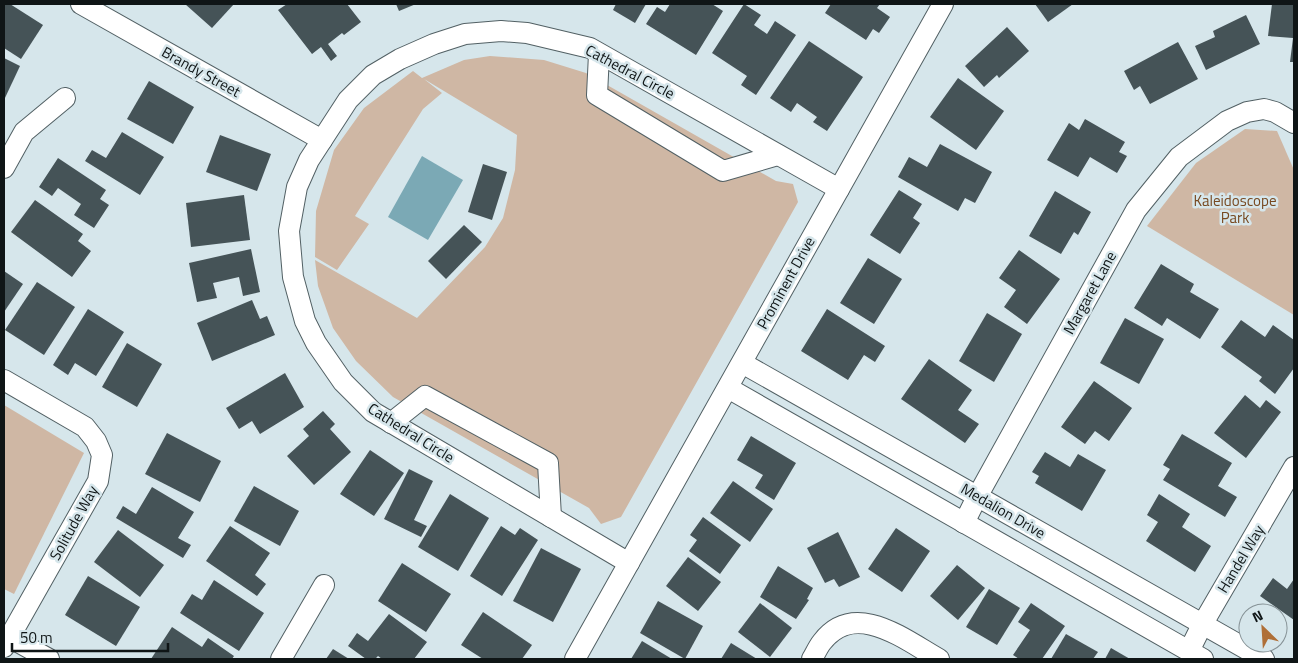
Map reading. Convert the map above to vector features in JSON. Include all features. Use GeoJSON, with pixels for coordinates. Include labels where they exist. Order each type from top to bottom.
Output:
{"type":"FeatureCollection","features":[{"type":"Feature","properties":{"kind":"street","name":"Brandy Street"},"geometry":{"type":"LineString","coordinates":[[81,4],[322,140]]}},
{"type":"Feature","properties":{"kind":"street","name":"Prominent Drive"},"geometry":{"type":"LineString","coordinates":[[575,659],[943,4]]}},
{"type":"Feature","properties":{"kind":"street","name":"Cathedral Circle"},"geometry":{"type":"LineString","coordinates":[[629,563],[373,412],[343,382],[316,343],[305,321],[293,277],[289,231],[297,187],[309,160],[348,100],[373,75],[400,59],[442,42],[474,34],[501,31],[527,32],[590,48],[839,189]]}},
{"type":"Feature","properties":{"kind":"street"},"geometry":{"type":"LineString","coordinates":[[599,54],[598,95],[723,171],[778,155]]}},
{"type":"Feature","properties":{"kind":"street"},"geometry":{"type":"LineString","coordinates":[[4,168],[24,132],[65,98]]}},
{"type":"Feature","properties":{"kind":"street","name":"Margaret Lane"},"geometry":{"type":"LineString","coordinates":[[964,523],[977,496],[1136,210],[1179,156],[1226,121],[1247,112],[1264,110],[1275,112],[1294,123]]}},
{"type":"Feature","properties":{"kind":"street","name":"Medalion Drive"},"geometry":{"type":"LineString","coordinates":[[742,363],[1264,659]]}},
{"type":"Feature","properties":{"kind":"street","name":"Solitude Way"},"geometry":{"type":"LineString","coordinates":[[4,380],[85,427],[96,441],[102,455],[98,481],[7,642]]}},
{"type":"Feature","properties":{"kind":"street","name":"Medalion Drive"},"geometry":{"type":"LineString","coordinates":[[728,388],[1196,655]]}},
{"type":"Feature","properties":{"kind":"street"},"geometry":{"type":"LineString","coordinates":[[391,423],[425,396],[548,463],[550,517]]}},
{"type":"Feature","properties":{"kind":"street","name":"Handel Way"},"geometry":{"type":"LineString","coordinates":[[1196,655],[1202,625],[1294,467]]}},
{"type":"Feature","properties":{"kind":"street"},"geometry":{"type":"LineString","coordinates":[[281,659],[324,585]]}},
{"type":"Feature","properties":{"kind":"street"},"geometry":{"type":"LineString","coordinates":[[812,659],[822,642],[841,626],[865,623],[881,627],[939,659]]}},
{"type":"Feature","properties":{"kind":"street"},"geometry":{"type":"LineString","coordinates":[[7,642],[48,659]]}},
{"type":"Feature","properties":{"kind":"green space"},"geometry":{"type":"Polygon","coordinates":[[[490,56],[544,60],[586,73],[776,181],[793,184],[798,202],[621,517],[601,524],[589,508],[393,397],[356,361],[333,328],[318,286],[315,260],[417,318],[485,247],[503,218],[515,170],[517,135],[424,79],[442,93],[423,109],[355,216],[369,224],[337,270],[315,257],[316,211],[334,150],[364,108],[413,71],[422,78],[464,60],[490,56]]]}},
{"type":"Feature","properties":{"kind":"green space","name":"Kaleidoscope Park"},"geometry":{"type":"Polygon","coordinates":[[[1245,129],[1277,131],[1294,170],[1294,315],[1147,226],[1196,163],[1245,129]]]}},
{"type":"Feature","properties":{"kind":"green space"},"geometry":{"type":"Polygon","coordinates":[[[4,405],[84,453],[14,594],[4,589],[4,405]]]}},
{"type":"Feature","properties":{"kind":"water"},"geometry":{"type":"Polygon","coordinates":[[[422,156],[463,180],[428,240],[388,217],[422,156]]]}},
{"type":"Feature","properties":{"kind":"building"},"geometry":{"type":"Polygon","coordinates":[[[4,4],[10,4],[43,25],[21,59],[4,48],[4,4]]]}},
{"type":"Feature","properties":{"kind":"building"},"geometry":{"type":"Polygon","coordinates":[[[185,4],[234,4],[212,28],[185,4]]]}},
{"type":"Feature","properties":{"kind":"building"},"geometry":{"type":"Polygon","coordinates":[[[287,4],[347,4],[361,22],[328,44],[337,56],[331,61],[321,47],[312,54],[278,10],[287,4]]]}},
{"type":"Feature","properties":{"kind":"building"},"geometry":{"type":"Polygon","coordinates":[[[396,4],[416,4],[399,11],[396,4]]]}},
{"type":"Feature","properties":{"kind":"building"},"geometry":{"type":"Polygon","coordinates":[[[616,4],[646,4],[635,23],[613,10],[616,4]]]}},
{"type":"Feature","properties":{"kind":"building"},"geometry":{"type":"Polygon","coordinates":[[[670,4],[712,4],[723,11],[696,55],[646,24],[657,7],[665,12],[670,4]]]}},
{"type":"Feature","properties":{"kind":"building"},"geometry":{"type":"Polygon","coordinates":[[[744,4],[761,15],[754,25],[767,34],[775,21],[796,35],[756,95],[741,85],[747,76],[712,53],[744,4]]]}},
{"type":"Feature","properties":{"kind":"building"},"geometry":{"type":"Polygon","coordinates":[[[831,4],[880,4],[877,8],[890,17],[879,33],[873,29],[866,40],[825,13],[831,4]]]}},
{"type":"Feature","properties":{"kind":"building"},"geometry":{"type":"Polygon","coordinates":[[[1035,4],[1073,4],[1048,22],[1035,4]]]}},
{"type":"Feature","properties":{"kind":"building"},"geometry":{"type":"Polygon","coordinates":[[[1272,4],[1294,4],[1294,62],[1290,62],[1293,38],[1268,36],[1272,4]]]}},
{"type":"Feature","properties":{"kind":"building"},"geometry":{"type":"Polygon","coordinates":[[[1246,15],[1260,44],[1206,70],[1195,46],[1215,37],[1213,31],[1246,15]]]}},
{"type":"Feature","properties":{"kind":"building"},"geometry":{"type":"Polygon","coordinates":[[[1007,27],[1029,51],[999,78],[997,75],[984,87],[965,66],[1007,27]]]}},
{"type":"Feature","properties":{"kind":"building"},"geometry":{"type":"Polygon","coordinates":[[[809,41],[863,77],[827,131],[813,122],[817,117],[797,103],[791,112],[770,98],[809,41]]]}},
{"type":"Feature","properties":{"kind":"building"},"geometry":{"type":"Polygon","coordinates":[[[1178,42],[1198,79],[1150,104],[1140,86],[1134,90],[1124,71],[1178,42]]]}},
{"type":"Feature","properties":{"kind":"building"},"geometry":{"type":"Polygon","coordinates":[[[4,58],[20,66],[4,100],[4,58]]]}},
{"type":"Feature","properties":{"kind":"building"},"geometry":{"type":"Polygon","coordinates":[[[958,78],[1004,111],[976,150],[930,117],[958,78]]]}},
{"type":"Feature","properties":{"kind":"building"},"geometry":{"type":"Polygon","coordinates":[[[149,81],[194,107],[173,144],[127,119],[149,81]]]}},
{"type":"Feature","properties":{"kind":"building"},"geometry":{"type":"Polygon","coordinates":[[[1085,119],[1125,142],[1119,152],[1127,156],[1117,173],[1090,157],[1078,177],[1047,160],[1069,123],[1079,130],[1085,119]]]}},
{"type":"Feature","properties":{"kind":"building"},"geometry":{"type":"Polygon","coordinates":[[[122,132],[164,157],[140,195],[85,161],[92,150],[106,158],[122,132]]]}},
{"type":"Feature","properties":{"kind":"building"},"geometry":{"type":"Polygon","coordinates":[[[220,135],[271,154],[257,191],[206,172],[220,135]]]}},
{"type":"Feature","properties":{"kind":"building"},"geometry":{"type":"Polygon","coordinates":[[[940,144],[992,172],[975,203],[965,198],[958,211],[898,177],[909,157],[927,167],[940,144]]]}},
{"type":"Feature","properties":{"kind":"building"},"geometry":{"type":"Polygon","coordinates":[[[58,158],[106,190],[100,199],[109,205],[94,228],[74,215],[81,204],[58,188],[52,196],[39,187],[58,158]]]}},
{"type":"Feature","properties":{"kind":"building"},"geometry":{"type":"Polygon","coordinates":[[[483,164],[507,172],[492,220],[468,212],[483,164]]]}},
{"type":"Feature","properties":{"kind":"building"},"geometry":{"type":"Polygon","coordinates":[[[899,190],[922,204],[913,218],[920,223],[900,254],[870,235],[899,190]]]}},
{"type":"Feature","properties":{"kind":"building"},"geometry":{"type":"Polygon","coordinates":[[[1055,191],[1091,212],[1078,235],[1074,232],[1061,254],[1029,236],[1055,191]]]}},
{"type":"Feature","properties":{"kind":"building"},"geometry":{"type":"Polygon","coordinates":[[[244,195],[250,240],[191,247],[186,203],[244,195]]]}},
{"type":"Feature","properties":{"kind":"building"},"geometry":{"type":"Polygon","coordinates":[[[35,200],[83,234],[78,241],[91,251],[72,277],[11,232],[35,200]]]}},
{"type":"Feature","properties":{"kind":"building"},"geometry":{"type":"Polygon","coordinates":[[[464,225],[482,242],[446,279],[428,261],[464,225]]]}},
{"type":"Feature","properties":{"kind":"building"},"geometry":{"type":"Polygon","coordinates":[[[251,249],[260,292],[243,296],[239,277],[213,283],[217,298],[197,302],[189,263],[251,249]]]}},
{"type":"Feature","properties":{"kind":"building"},"geometry":{"type":"Polygon","coordinates":[[[1019,250],[1060,279],[1027,324],[1004,307],[1016,290],[999,278],[1019,250]]]}},
{"type":"Feature","properties":{"kind":"building"},"geometry":{"type":"Polygon","coordinates":[[[868,258],[902,279],[874,324],[840,303],[868,258]]]}},
{"type":"Feature","properties":{"kind":"building"},"geometry":{"type":"Polygon","coordinates":[[[1161,264],[1194,284],[1190,292],[1219,309],[1200,339],[1167,318],[1162,326],[1134,308],[1161,264]]]}},
{"type":"Feature","properties":{"kind":"building"},"geometry":{"type":"Polygon","coordinates":[[[4,271],[23,284],[4,312],[4,271]]]}},
{"type":"Feature","properties":{"kind":"building"},"geometry":{"type":"Polygon","coordinates":[[[37,282],[75,307],[44,355],[5,330],[37,282]]]}},
{"type":"Feature","properties":{"kind":"building"},"geometry":{"type":"Polygon","coordinates":[[[252,300],[260,319],[267,316],[275,335],[212,361],[197,323],[252,300]]]}},
{"type":"Feature","properties":{"kind":"building"},"geometry":{"type":"Polygon","coordinates":[[[88,309],[124,332],[96,376],[75,363],[68,375],[53,365],[88,309]]]}},
{"type":"Feature","properties":{"kind":"building"},"geometry":{"type":"Polygon","coordinates":[[[827,309],[885,346],[875,362],[864,355],[848,380],[801,351],[827,309]]]}},
{"type":"Feature","properties":{"kind":"building"},"geometry":{"type":"Polygon","coordinates":[[[987,313],[1022,334],[994,382],[959,361],[987,313]]]}},
{"type":"Feature","properties":{"kind":"building"},"geometry":{"type":"Polygon","coordinates":[[[1125,318],[1164,339],[1139,384],[1100,363],[1125,318]]]}},
{"type":"Feature","properties":{"kind":"building"},"geometry":{"type":"Polygon","coordinates":[[[1241,320],[1265,337],[1273,325],[1294,340],[1294,368],[1275,394],[1259,381],[1262,377],[1221,347],[1241,320]]]}},
{"type":"Feature","properties":{"kind":"building"},"geometry":{"type":"Polygon","coordinates":[[[127,343],[162,364],[137,407],[102,387],[127,343]]]}},
{"type":"Feature","properties":{"kind":"building"},"geometry":{"type":"Polygon","coordinates":[[[929,359],[972,390],[958,410],[979,424],[965,443],[901,399],[929,359]]]}},
{"type":"Feature","properties":{"kind":"building"},"geometry":{"type":"Polygon","coordinates":[[[285,373],[304,407],[260,434],[252,421],[239,429],[226,408],[285,373]]]}},
{"type":"Feature","properties":{"kind":"building"},"geometry":{"type":"Polygon","coordinates":[[[1094,381],[1132,408],[1109,441],[1095,431],[1085,444],[1061,427],[1094,381]]]}},
{"type":"Feature","properties":{"kind":"building"},"geometry":{"type":"Polygon","coordinates":[[[1245,395],[1260,408],[1266,400],[1281,412],[1246,458],[1214,433],[1245,395]]]}},
{"type":"Feature","properties":{"kind":"building"},"geometry":{"type":"Polygon","coordinates":[[[323,411],[335,424],[330,429],[351,452],[314,485],[287,456],[309,436],[303,429],[323,411]]]}},
{"type":"Feature","properties":{"kind":"building"},"geometry":{"type":"Polygon","coordinates":[[[167,433],[221,461],[200,502],[145,474],[167,433]]]}},
{"type":"Feature","properties":{"kind":"building"},"geometry":{"type":"Polygon","coordinates":[[[1182,434],[1232,463],[1218,486],[1237,497],[1225,517],[1163,480],[1170,469],[1163,465],[1182,434]]]}},
{"type":"Feature","properties":{"kind":"building"},"geometry":{"type":"Polygon","coordinates":[[[751,436],[796,463],[774,500],[755,488],[763,475],[737,460],[751,436]]]}},
{"type":"Feature","properties":{"kind":"building"},"geometry":{"type":"Polygon","coordinates":[[[370,450],[404,473],[374,516],[340,494],[370,450]]]}},
{"type":"Feature","properties":{"kind":"building"},"geometry":{"type":"Polygon","coordinates":[[[1045,452],[1070,467],[1078,454],[1106,470],[1082,511],[1035,483],[1039,476],[1032,472],[1045,452]]]}},
{"type":"Feature","properties":{"kind":"building"},"geometry":{"type":"Polygon","coordinates":[[[409,469],[433,481],[414,520],[427,526],[421,537],[384,519],[409,469]]]}},
{"type":"Feature","properties":{"kind":"building"},"geometry":{"type":"Polygon","coordinates":[[[733,481],[773,509],[750,542],[710,513],[733,481]]]}},
{"type":"Feature","properties":{"kind":"building"},"geometry":{"type":"Polygon","coordinates":[[[254,486],[299,511],[280,546],[234,521],[254,486]]]}},
{"type":"Feature","properties":{"kind":"building"},"geometry":{"type":"Polygon","coordinates":[[[152,487],[194,512],[178,538],[191,545],[183,558],[116,518],[123,506],[136,514],[152,487]]]}},
{"type":"Feature","properties":{"kind":"building"},"geometry":{"type":"Polygon","coordinates":[[[450,494],[489,518],[458,571],[418,547],[450,494]]]}},
{"type":"Feature","properties":{"kind":"building"},"geometry":{"type":"Polygon","coordinates":[[[1159,494],[1190,514],[1182,527],[1211,546],[1195,572],[1146,541],[1158,522],[1147,515],[1159,494]]]}},
{"type":"Feature","properties":{"kind":"building"},"geometry":{"type":"Polygon","coordinates":[[[703,517],[741,545],[720,574],[689,551],[697,540],[690,535],[703,517]]]}},
{"type":"Feature","properties":{"kind":"building"},"geometry":{"type":"Polygon","coordinates":[[[230,526],[270,553],[255,575],[266,584],[257,596],[206,561],[230,526]]]}},
{"type":"Feature","properties":{"kind":"building"},"geometry":{"type":"Polygon","coordinates":[[[501,526],[515,535],[520,528],[538,540],[502,596],[470,576],[501,526]]]}},
{"type":"Feature","properties":{"kind":"building"},"geometry":{"type":"Polygon","coordinates":[[[896,528],[930,551],[902,592],[868,569],[896,528]]]}},
{"type":"Feature","properties":{"kind":"building"},"geometry":{"type":"Polygon","coordinates":[[[118,530],[164,565],[140,597],[94,562],[118,530]]]}},
{"type":"Feature","properties":{"kind":"building"},"geometry":{"type":"Polygon","coordinates":[[[838,532],[860,577],[839,587],[834,579],[825,583],[807,548],[838,532]]]}},
{"type":"Feature","properties":{"kind":"building"},"geometry":{"type":"Polygon","coordinates":[[[541,548],[581,569],[553,622],[513,601],[541,548]]]}},
{"type":"Feature","properties":{"kind":"building"},"geometry":{"type":"Polygon","coordinates":[[[688,557],[721,582],[698,611],[666,586],[688,557]]]}},
{"type":"Feature","properties":{"kind":"building"},"geometry":{"type":"Polygon","coordinates":[[[402,563],[451,594],[426,632],[378,601],[402,563]]]}},
{"type":"Feature","properties":{"kind":"building"},"geometry":{"type":"Polygon","coordinates":[[[957,565],[985,588],[958,620],[930,596],[957,565]]]}},
{"type":"Feature","properties":{"kind":"building"},"geometry":{"type":"Polygon","coordinates":[[[778,566],[813,588],[807,599],[809,600],[796,619],[760,597],[778,566]]]}},
{"type":"Feature","properties":{"kind":"building"},"geometry":{"type":"Polygon","coordinates":[[[88,576],[140,607],[116,646],[65,615],[88,576]]]}},
{"type":"Feature","properties":{"kind":"building"},"geometry":{"type":"Polygon","coordinates":[[[1273,578],[1287,589],[1294,579],[1294,620],[1288,616],[1288,603],[1270,603],[1260,596],[1273,578]]]}},
{"type":"Feature","properties":{"kind":"building"},"geometry":{"type":"Polygon","coordinates":[[[214,580],[264,613],[239,651],[180,613],[192,594],[202,600],[214,580]]]}},
{"type":"Feature","properties":{"kind":"building"},"geometry":{"type":"Polygon","coordinates":[[[989,589],[1020,608],[997,645],[966,627],[989,589]]]}},
{"type":"Feature","properties":{"kind":"building"},"geometry":{"type":"Polygon","coordinates":[[[658,601],[703,626],[685,659],[640,633],[658,601]]]}},
{"type":"Feature","properties":{"kind":"building"},"geometry":{"type":"Polygon","coordinates":[[[760,603],[792,628],[770,657],[738,632],[760,603]]]}},
{"type":"Feature","properties":{"kind":"building"},"geometry":{"type":"Polygon","coordinates":[[[1031,603],[1065,626],[1042,659],[1019,659],[1013,655],[1030,630],[1018,622],[1031,603]]]}},
{"type":"Feature","properties":{"kind":"building"},"geometry":{"type":"Polygon","coordinates":[[[483,612],[532,645],[522,659],[483,659],[461,645],[483,612]]]}},
{"type":"Feature","properties":{"kind":"building"},"geometry":{"type":"Polygon","coordinates":[[[389,614],[427,642],[414,659],[382,659],[378,656],[375,659],[366,659],[348,646],[357,633],[368,641],[389,614]]]}},
{"type":"Feature","properties":{"kind":"building"},"geometry":{"type":"Polygon","coordinates":[[[172,627],[202,647],[208,638],[234,656],[232,659],[151,659],[172,627]]]}},
{"type":"Feature","properties":{"kind":"building"},"geometry":{"type":"Polygon","coordinates":[[[1066,634],[1098,652],[1093,659],[1051,659],[1066,634]]]}},
{"type":"Feature","properties":{"kind":"building"},"geometry":{"type":"Polygon","coordinates":[[[642,641],[672,659],[631,659],[642,641]]]}},
{"type":"Feature","properties":{"kind":"building"},"geometry":{"type":"Polygon","coordinates":[[[731,643],[757,659],[721,659],[731,643]]]}},
{"type":"Feature","properties":{"kind":"building"},"geometry":{"type":"Polygon","coordinates":[[[1111,648],[1130,659],[1105,659],[1111,648]]]}},
{"type":"Feature","properties":{"kind":"building"},"geometry":{"type":"Polygon","coordinates":[[[333,649],[349,659],[326,659],[333,649]]]}}]}
